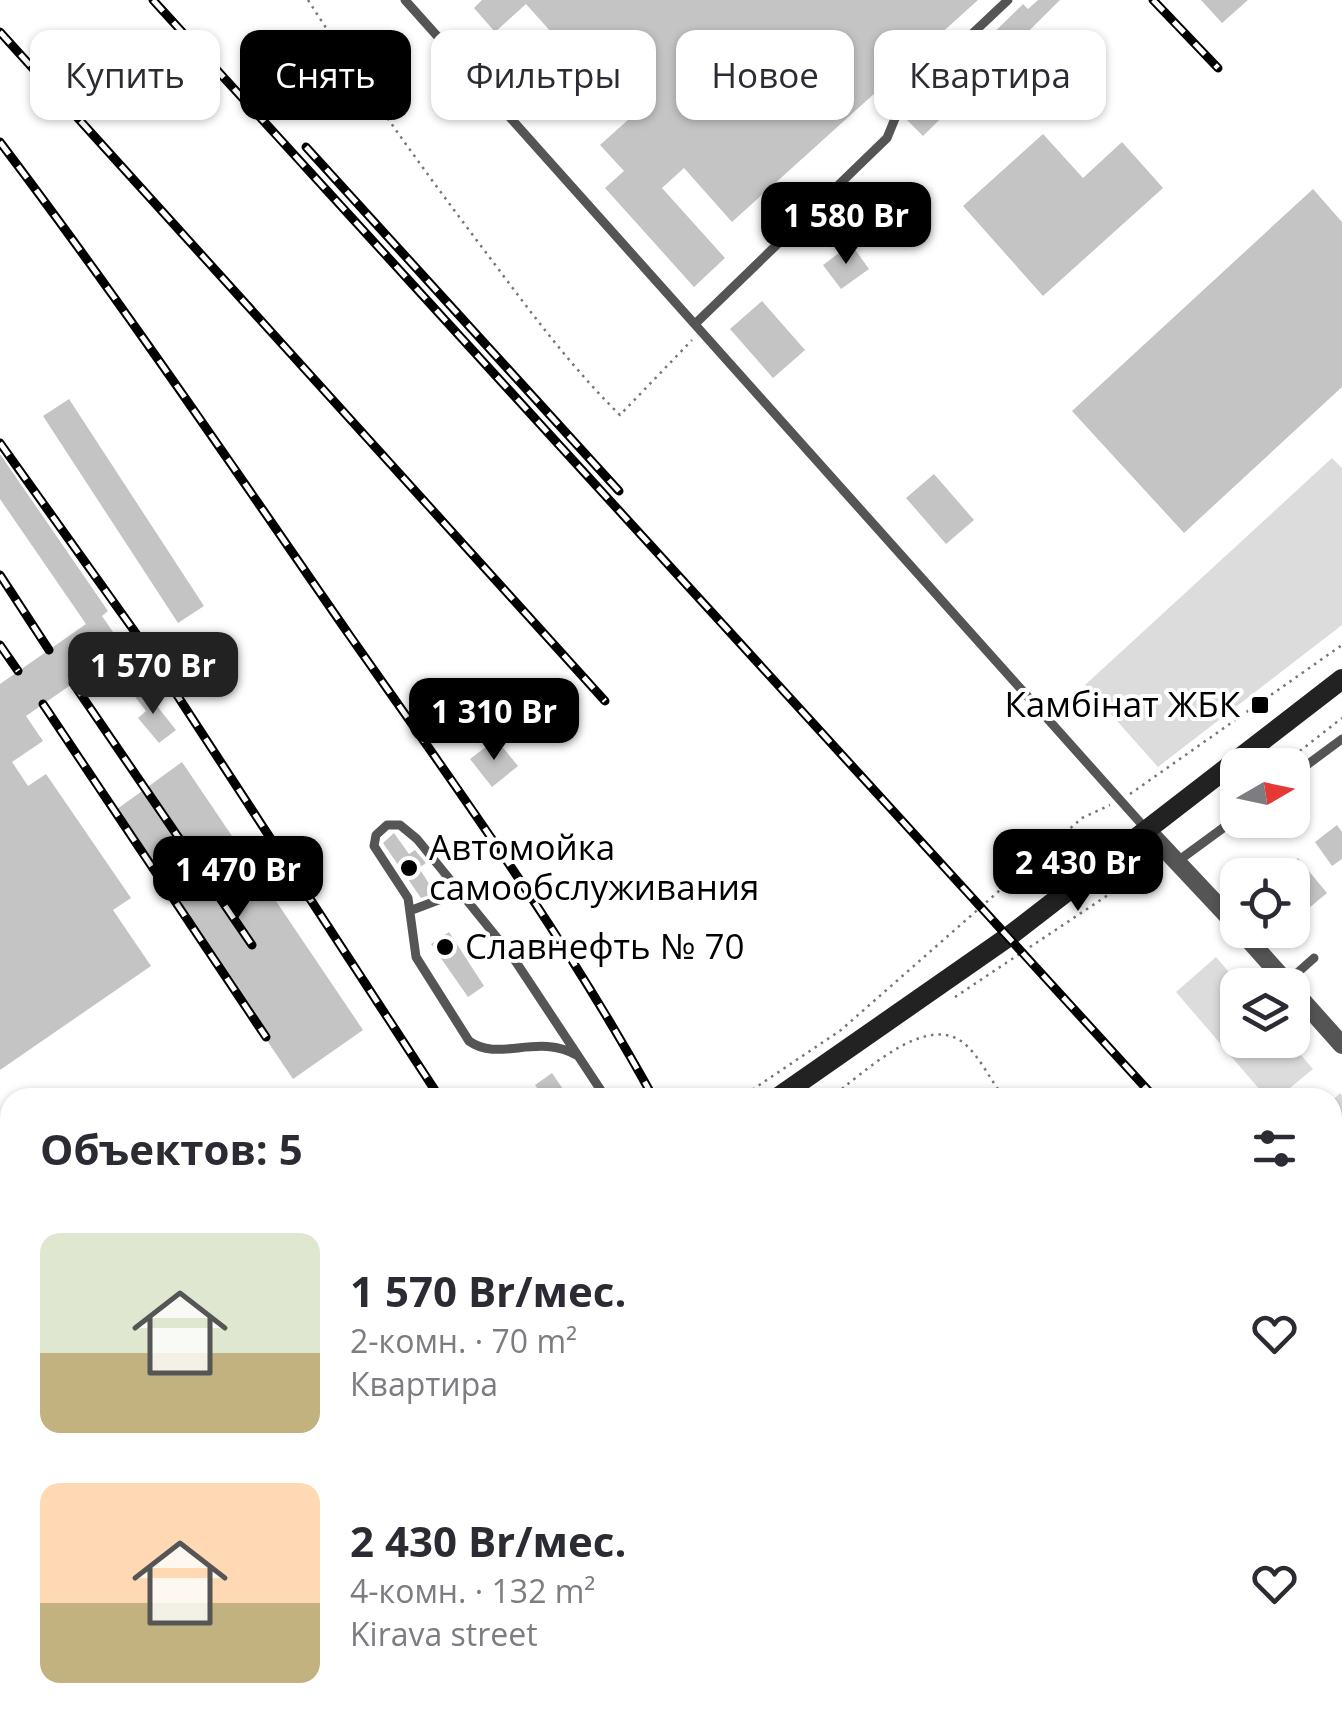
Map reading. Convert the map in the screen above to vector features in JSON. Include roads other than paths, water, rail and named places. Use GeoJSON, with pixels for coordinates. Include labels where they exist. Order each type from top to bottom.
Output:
{"type":"FeatureCollection","features":[{"type":"Feature","properties":{"kind":"main road"},"geometry":{"type":"LineString","coordinates":[[790,1088],[1008,936],[1342,679]]}},
{"type":"Feature","properties":{"kind":"street"},"geometry":{"type":"LineString","coordinates":[[1146,828],[1220,905]]}},
{"type":"Feature","properties":{"kind":"street"},"geometry":{"type":"LineString","coordinates":[[1261,948],[1277,968]]}},
{"type":"Feature","properties":{"kind":"street"},"geometry":{"type":"LineString","coordinates":[[1310,1008],[1342,1044]]}},
{"type":"Feature","properties":{"kind":"street"},"geometry":{"type":"LineString","coordinates":[[1326,1027],[1342,1013]]}},
{"type":"Feature","properties":{"kind":"lane"},"geometry":{"type":"LineString","coordinates":[[405,0],[1146,828]]}},
{"type":"Feature","properties":{"kind":"lane"},"geometry":{"type":"LineString","coordinates":[[698,327],[887,138],[902,99],[1008,0]]}},
{"type":"Feature","properties":{"kind":"lane"},"geometry":{"type":"LineString","coordinates":[[1310,763],[1342,739]]}},
{"type":"Feature","properties":{"kind":"lane"},"geometry":{"type":"LineString","coordinates":[[578,1056],[549,1043],[494,1049],[480,1048],[469,1041],[416,957],[410,940],[412,910],[374,846],[376,835],[387,825],[400,825],[416,838],[456,893],[512,956],[599,1088]]}},
{"type":"Feature","properties":{"kind":"lane"},"geometry":{"type":"LineString","coordinates":[[1174,857],[1220,828]]}},
{"type":"Feature","properties":{"kind":"lane"},"geometry":{"type":"LineString","coordinates":[[412,910],[456,893]]}},
{"type":"Feature","properties":{"kind":"lane"},"geometry":{"type":"LineString","coordinates":[[1305,968],[1314,958]]}},
{"type":"Feature","properties":{"kind":"railway"},"geometry":{"type":"LineString","coordinates":[[153,0],[1146,1088]]}},
{"type":"Feature","properties":{"kind":"railway"},"geometry":{"type":"LineString","coordinates":[[1153,0],[1218,68]]}},
{"type":"Feature","properties":{"kind":"railway"},"geometry":{"type":"LineString","coordinates":[[0,32],[605,701]]}},
{"type":"Feature","properties":{"kind":"railway"},"geometry":{"type":"LineString","coordinates":[[0,142],[134,325],[508,862],[648,1088]]}},
{"type":"Feature","properties":{"kind":"railway"},"geometry":{"type":"LineString","coordinates":[[306,147],[619,491]]}},
{"type":"Feature","properties":{"kind":"railway"},"geometry":{"type":"LineString","coordinates":[[0,443],[145,646],[433,1088]]}},
{"type":"Feature","properties":{"kind":"railway"},"geometry":{"type":"LineString","coordinates":[[0,575],[49,650]]}},
{"type":"Feature","properties":{"kind":"railway"},"geometry":{"type":"LineString","coordinates":[[0,645],[18,671]]}},
{"type":"Feature","properties":{"kind":"railway"},"geometry":{"type":"LineString","coordinates":[[73,683],[252,945]]}},
{"type":"Feature","properties":{"kind":"railway"},"geometry":{"type":"LineString","coordinates":[[43,704],[266,1037]]}},
{"type":"Feature","properties":{"kind":"place","name":"Камбінат ЖБК"},"geometry":{"type":"Point","coordinates":[1260,705]}},
{"type":"Feature","properties":{"kind":"place","name":"Автомойка самообслуживания"},"geometry":{"type":"Point","coordinates":[409,868]}},
{"type":"Feature","properties":{"kind":"place","name":"Славнефть № 70"},"geometry":{"type":"Point","coordinates":[445,947]}}]}
